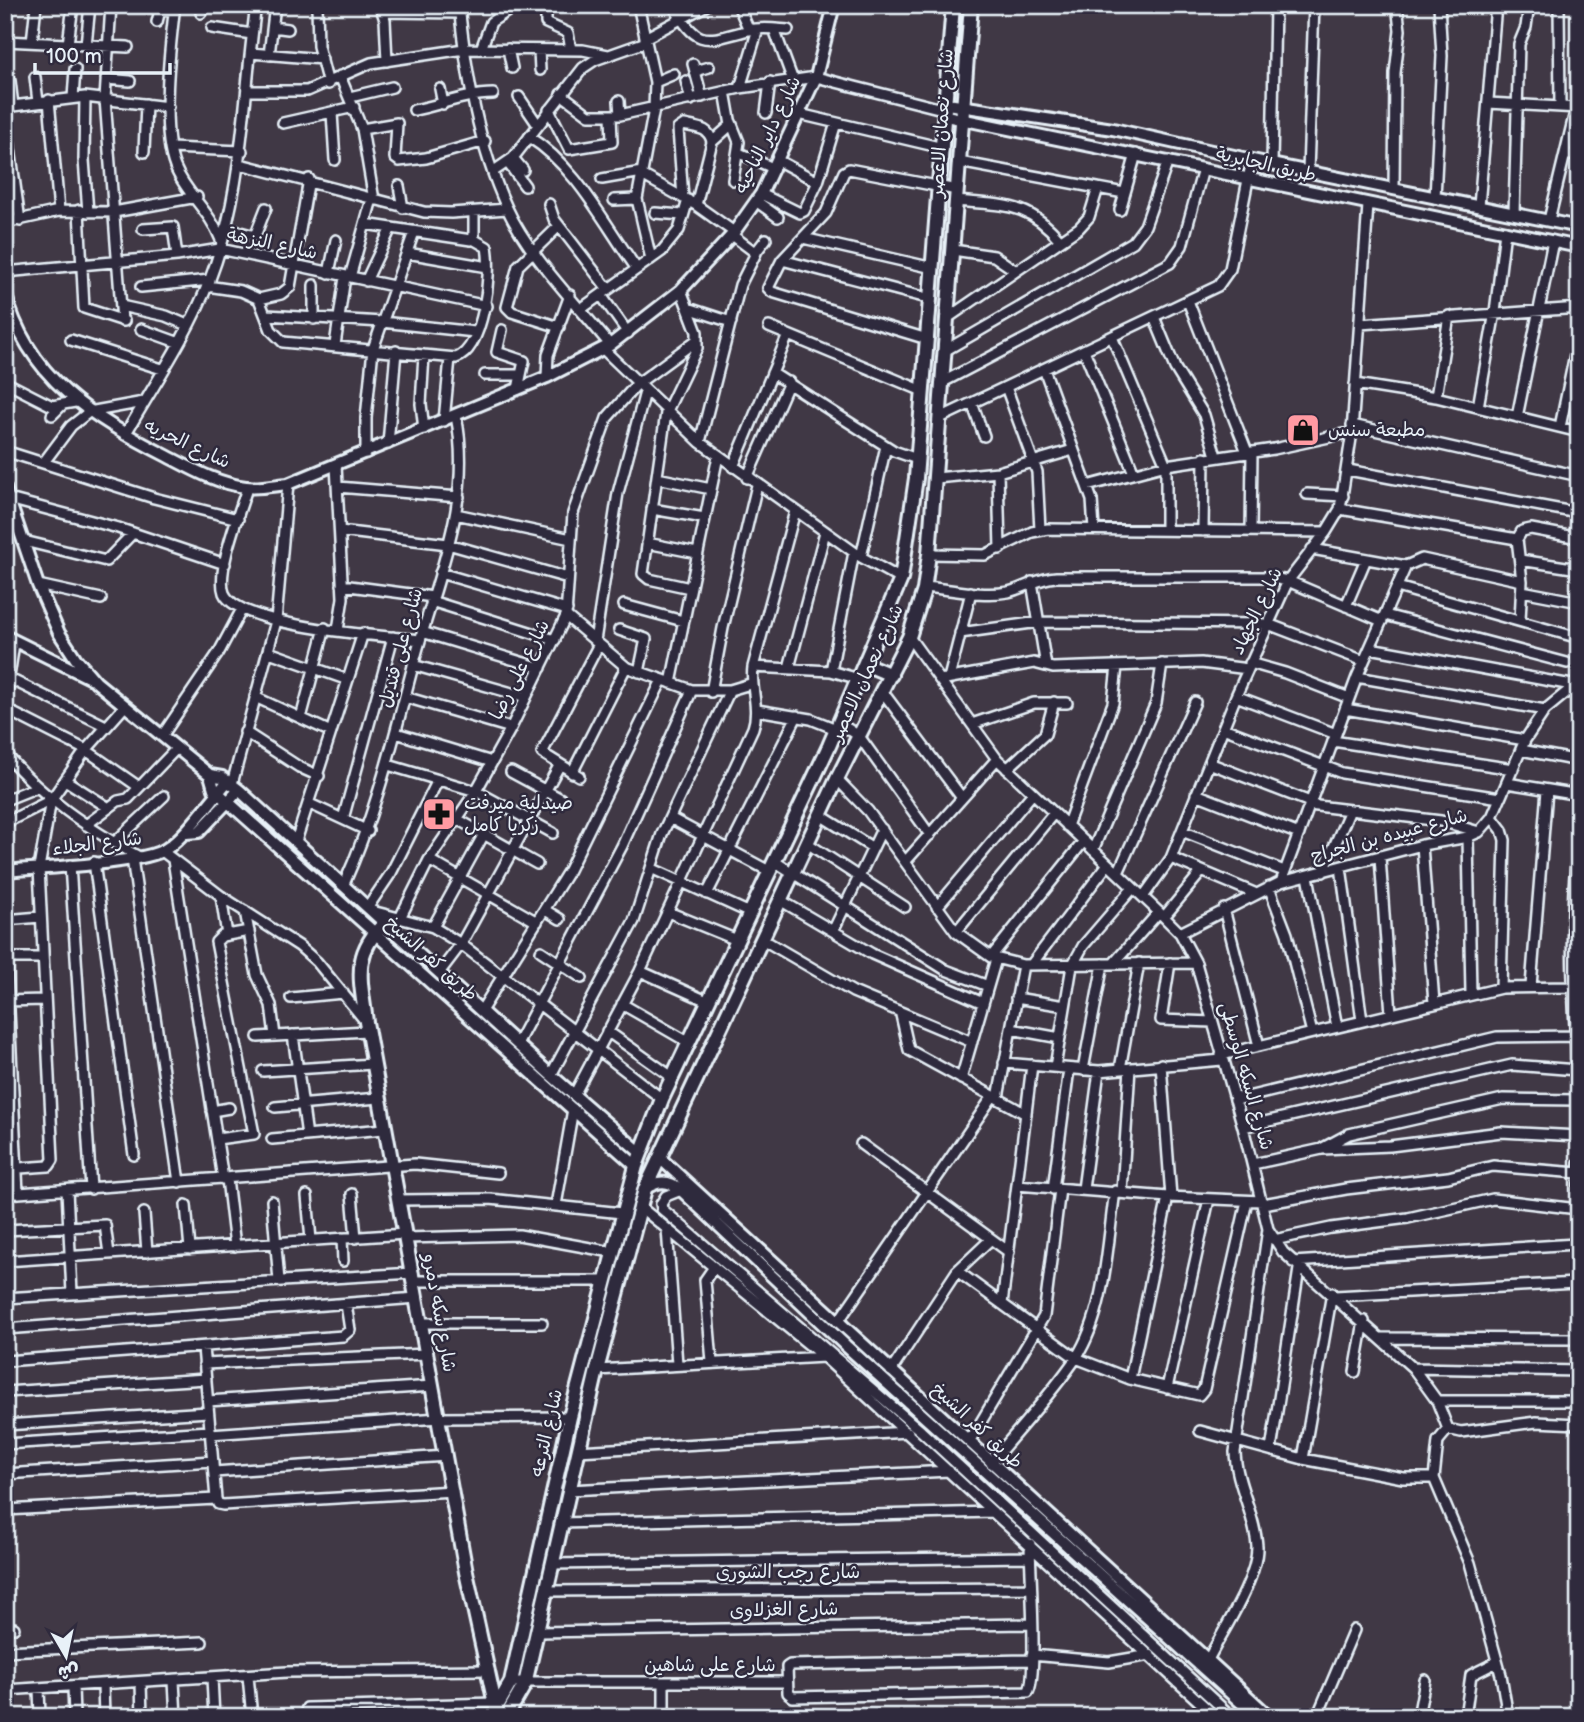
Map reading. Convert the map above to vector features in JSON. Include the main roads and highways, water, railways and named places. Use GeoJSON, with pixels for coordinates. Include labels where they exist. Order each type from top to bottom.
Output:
{"type":"FeatureCollection","features":[{"type":"Feature","properties":{"kind":"main road","name":"شارع نعمان الاعصر"},"geometry":{"type":"LineString","coordinates":[[636,1166],[662,1099],[829,746],[896,597],[901,580],[911,529],[916,478],[953,5]]}},
{"type":"Feature","properties":{"kind":"main road","name":"شارع نعمان الاعصر"},"geometry":{"type":"LineString","coordinates":[[645,1189],[837,779],[909,637],[920,606],[929,554],[936,478],[971,5]]}},
{"type":"Feature","properties":{"kind":"main road"},"geometry":{"type":"LineString","coordinates":[[938,216],[954,218]]}},
{"type":"Feature","properties":{"kind":"main road"},"geometry":{"type":"LineString","coordinates":[[916,478],[936,478]]}},
{"type":"Feature","properties":{"kind":"main road"},"geometry":{"type":"LineString","coordinates":[[901,580],[924,588]]}},
{"type":"Feature","properties":{"kind":"main road"},"geometry":{"type":"LineString","coordinates":[[896,597],[920,606]]}},
{"type":"Feature","properties":{"kind":"main road"},"geometry":{"type":"LineString","coordinates":[[865,664],[891,675]]}},
{"type":"Feature","properties":{"kind":"main road"},"geometry":{"type":"LineString","coordinates":[[829,746],[849,757]]}},
{"type":"Feature","properties":{"kind":"main road","name":"شارع سكه دمرو"},"geometry":{"type":"LineString","coordinates":[[385,923],[362,951],[360,968],[367,1027],[466,1572],[499,1711]]}},
{"type":"Feature","properties":{"kind":"main road"},"geometry":{"type":"LineString","coordinates":[[709,997],[732,1003]]}},
{"type":"Feature","properties":{"kind":"main road","name":"شارع الترعه"},"geometry":{"type":"LineString","coordinates":[[499,1711],[511,1682],[570,1417],[636,1166]]}},
{"type":"Feature","properties":{"kind":"main road","name":"شارع الترعه"},"geometry":{"type":"LineString","coordinates":[[499,1711],[525,1684],[612,1308],[645,1189]]}},
{"type":"Feature","properties":{"kind":"main road"},"geometry":{"type":"LineString","coordinates":[[598,1306],[612,1308]]}},
{"type":"Feature","properties":{"kind":"place","name":"مطبعة سنس"},"geometry":{"type":"Point","coordinates":[1303,430]}},
{"type":"Feature","properties":{"kind":"place","name":"صيدلية ميرفت زكريا كامل"},"geometry":{"type":"Point","coordinates":[439,814]}}]}
